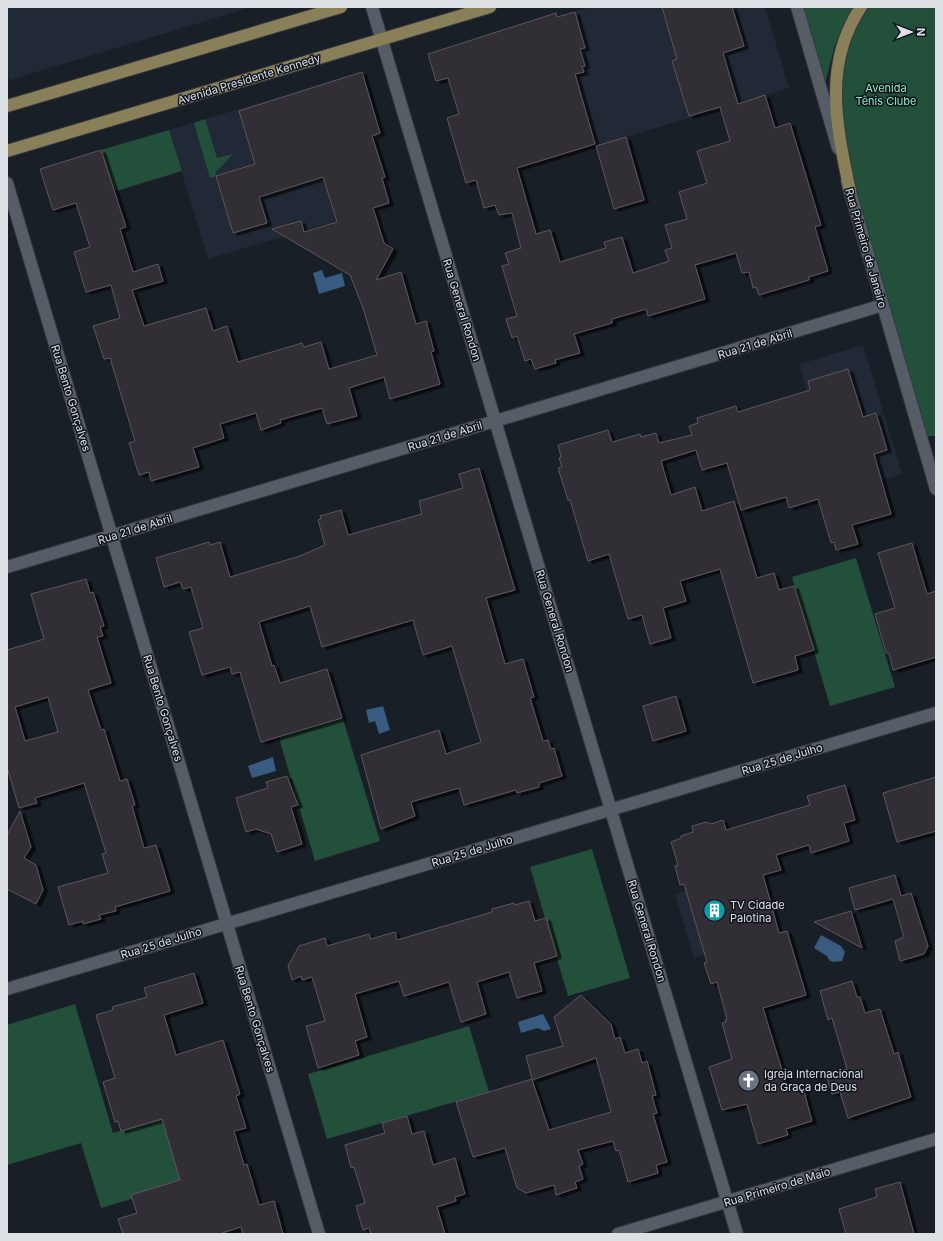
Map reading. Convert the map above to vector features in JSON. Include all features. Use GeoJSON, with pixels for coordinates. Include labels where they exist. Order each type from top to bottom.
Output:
{"type":"FeatureCollection","features":[{"type":"Feature","properties":{"kind":"main road"},"geometry":{"type":"LineString","coordinates":[[7,106],[341,7]]}},
{"type":"Feature","properties":{"kind":"main road","name":"Avenida Presidente Kennedy"},"geometry":{"type":"LineString","coordinates":[[7,151],[490,7]]}},
{"type":"Feature","properties":{"kind":"main road"},"geometry":{"type":"LineString","coordinates":[[850,191],[839,133],[835,89],[842,48],[854,18],[861,7]]}},
{"type":"Feature","properties":{"kind":"street","name":"Rua General Rondon"},"geometry":{"type":"LineString","coordinates":[[372,7],[737,1234]]}},
{"type":"Feature","properties":{"kind":"street","name":"Rua Primeiro de Janeiro"},"geometry":{"type":"LineString","coordinates":[[797,7],[936,489]]}},
{"type":"Feature","properties":{"kind":"street","name":"Rua Bento Gonçalves"},"geometry":{"type":"LineString","coordinates":[[7,183],[319,1234]]}},
{"type":"Feature","properties":{"kind":"street","name":"Rua 21 de Abril"},"geometry":{"type":"LineString","coordinates":[[7,567],[883,305]]}},
{"type":"Feature","properties":{"kind":"street","name":"Rua 25 de Julho"},"geometry":{"type":"LineString","coordinates":[[7,989],[936,713]]}},
{"type":"Feature","properties":{"kind":"street","name":"Rua Primeiro de Maio"},"geometry":{"type":"LineString","coordinates":[[618,1234],[936,1139]]}},
{"type":"Feature","properties":{"kind":"shaded area"},"geometry":{"type":"Polygon","coordinates":[[[7,7],[252,7],[10,80],[7,71],[7,7]]]}},
{"type":"Feature","properties":{"kind":"shaded area"},"geometry":{"type":"Polygon","coordinates":[[[591,7],[765,7],[789,88],[596,146],[557,17],[591,7]]]}},
{"type":"Feature","properties":{"kind":"shaded area"},"geometry":{"type":"Polygon","coordinates":[[[362,72],[381,137],[348,147],[324,181],[336,221],[208,259],[169,130],[362,72]]]}},
{"type":"Feature","properties":{"kind":"shaded area"},"geometry":{"type":"Polygon","coordinates":[[[863,345],[902,474],[837,493],[799,364],[863,345]]]}},
{"type":"Feature","properties":{"kind":"shaded area"},"geometry":{"type":"Polygon","coordinates":[[[739,875],[759,939],[694,958],[675,894],[739,875]]]}},
{"type":"Feature","properties":{"kind":"green space"},"geometry":{"type":"Polygon","coordinates":[[[803,7],[853,7],[835,45],[825,84],[803,7]]]}},
{"type":"Feature","properties":{"kind":"green space","name":"Avenida Tênis Clube"},"geometry":{"type":"Polygon","coordinates":[[[861,7],[936,7],[936,436],[921,436],[850,191],[835,89],[861,7]]]}},
{"type":"Feature","properties":{"kind":"green space"},"geometry":{"type":"Polygon","coordinates":[[[205,119],[217,158],[233,154],[215,173],[216,176],[210,178],[194,123],[205,119]]]}},
{"type":"Feature","properties":{"kind":"green space"},"geometry":{"type":"Polygon","coordinates":[[[169,130],[182,171],[113,192],[101,150],[169,130]]]}},
{"type":"Feature","properties":{"kind":"green space"},"geometry":{"type":"Polygon","coordinates":[[[856,558],[895,687],[830,706],[792,577],[856,558]]]}},
{"type":"Feature","properties":{"kind":"green space"},"geometry":{"type":"Polygon","coordinates":[[[343,719],[380,841],[315,861],[279,738],[343,719]]]}},
{"type":"Feature","properties":{"kind":"green space"},"geometry":{"type":"Polygon","coordinates":[[[592,849],[630,978],[568,996],[530,867],[592,849]]]}},
{"type":"Feature","properties":{"kind":"green space"},"geometry":{"type":"Polygon","coordinates":[[[75,1004],[113,1133],[162,1119],[181,1184],[101,1208],[81,1143],[7,1165],[7,1025],[75,1004]]]}},
{"type":"Feature","properties":{"kind":"green space"},"geometry":{"type":"Polygon","coordinates":[[[469,1026],[489,1092],[327,1139],[308,1074],[469,1026]]]}},
{"type":"Feature","properties":{"kind":"water"},"geometry":{"type":"Polygon","coordinates":[[[322,270],[325,278],[342,273],[345,286],[319,294],[313,273],[322,270]]]}},
{"type":"Feature","properties":{"kind":"water"},"geometry":{"type":"Polygon","coordinates":[[[383,706],[390,730],[379,734],[375,721],[369,723],[366,710],[383,706]]]}},
{"type":"Feature","properties":{"kind":"water"},"geometry":{"type":"Polygon","coordinates":[[[273,757],[276,771],[252,778],[248,766],[273,757]]]}},
{"type":"Feature","properties":{"kind":"water"},"geometry":{"type":"Polygon","coordinates":[[[821,935],[841,946],[845,952],[842,961],[833,962],[829,960],[827,956],[814,948],[821,935]]]}},
{"type":"Feature","properties":{"kind":"water"},"geometry":{"type":"Polygon","coordinates":[[[543,1014],[551,1029],[544,1031],[538,1028],[521,1033],[518,1022],[543,1014]]]}},
{"type":"Feature","properties":{"kind":"building"},"geometry":{"type":"Polygon","coordinates":[[[662,7],[732,7],[744,46],[723,53],[738,104],[765,95],[775,128],[790,123],[821,225],[815,227],[828,271],[809,277],[809,280],[759,295],[756,287],[753,288],[749,272],[742,273],[736,253],[695,265],[705,299],[648,316],[646,309],[612,319],[612,323],[574,334],[580,353],[555,360],[556,363],[535,369],[531,359],[525,361],[517,336],[512,338],[506,319],[517,316],[502,266],[509,264],[505,253],[521,248],[512,213],[499,215],[495,205],[484,208],[476,180],[466,183],[447,118],[459,114],[448,78],[436,81],[428,54],[556,13],[557,17],[575,12],[585,48],[580,49],[585,66],[582,67],[584,72],[575,74],[595,144],[517,168],[536,234],[550,230],[560,262],[606,248],[604,242],[622,237],[633,273],[669,261],[665,250],[672,248],[665,225],[687,219],[679,192],[707,183],[697,151],[730,141],[720,107],[689,116],[672,61],[677,59],[662,7]]]}},
{"type":"Feature","properties":{"kind":"building"},"geometry":{"type":"Polygon","coordinates":[[[362,72],[380,133],[372,136],[385,177],[382,178],[389,203],[373,208],[384,243],[393,249],[376,280],[401,272],[416,324],[426,321],[434,351],[431,352],[440,384],[390,399],[384,377],[349,388],[357,416],[327,424],[322,408],[280,420],[281,423],[261,430],[256,413],[220,424],[224,438],[193,448],[199,467],[151,481],[149,472],[139,475],[129,443],[135,441],[110,358],[104,359],[93,326],[120,318],[111,285],[86,292],[74,252],[90,247],[76,203],[53,210],[40,169],[101,150],[126,227],[120,229],[133,272],[158,264],[163,281],[132,290],[144,326],[206,308],[213,331],[227,326],[238,362],[302,343],[304,347],[321,342],[329,369],[377,355],[363,308],[350,275],[272,229],[301,221],[304,232],[337,222],[323,177],[259,197],[267,223],[233,233],[216,176],[255,164],[239,111],[362,72]]]}},
{"type":"Feature","properties":{"kind":"building"},"geometry":{"type":"Polygon","coordinates":[[[626,137],[644,200],[614,209],[596,146],[626,137]]]}},
{"type":"Feature","properties":{"kind":"building"},"geometry":{"type":"Polygon","coordinates":[[[848,369],[863,417],[876,413],[887,450],[874,454],[891,514],[852,525],[858,544],[836,550],[834,542],[831,543],[818,499],[789,508],[786,497],[741,510],[727,463],[702,470],[696,450],[661,461],[671,495],[695,487],[702,511],[734,501],[757,578],[774,573],[779,590],[794,586],[814,650],[795,656],[798,670],[753,683],[720,569],[680,581],[686,601],[663,608],[671,638],[650,644],[642,615],[628,619],[609,554],[588,561],[570,500],[568,500],[558,468],[562,467],[559,458],[561,457],[558,445],[608,430],[612,442],[640,434],[641,437],[656,433],[659,443],[692,435],[689,426],[698,423],[697,418],[736,406],[738,412],[810,390],[808,381],[848,369]]]}},
{"type":"Feature","properties":{"kind":"building"},"geometry":{"type":"Polygon","coordinates":[[[479,468],[515,590],[486,598],[505,664],[523,659],[534,697],[530,698],[543,741],[548,740],[551,749],[554,748],[562,776],[539,783],[539,787],[517,793],[516,790],[464,805],[459,788],[411,802],[415,816],[381,829],[361,755],[439,730],[446,754],[481,742],[452,646],[423,655],[413,620],[322,647],[310,606],[259,622],[272,666],[274,665],[280,683],[327,669],[342,718],[261,742],[240,672],[232,674],[230,667],[202,675],[189,632],[203,628],[191,587],[183,589],[180,582],[164,587],[156,558],[209,542],[210,545],[220,542],[230,577],[300,556],[325,545],[318,520],[321,519],[320,516],[341,510],[348,535],[422,514],[419,501],[463,488],[459,474],[479,468]]]}},
{"type":"Feature","properties":{"kind":"building"},"geometry":{"type":"Polygon","coordinates":[[[912,543],[927,594],[936,591],[936,657],[893,670],[889,653],[886,653],[875,614],[895,608],[878,553],[912,543]]]}},
{"type":"Feature","properties":{"kind":"building"},"geometry":{"type":"Polygon","coordinates":[[[86,579],[90,593],[93,592],[104,626],[100,627],[103,636],[97,637],[111,683],[88,690],[101,730],[104,729],[120,781],[127,779],[135,805],[132,806],[144,848],[156,845],[170,891],[115,907],[116,911],[99,915],[101,919],[83,924],[83,921],[69,925],[58,887],[108,873],[102,854],[106,853],[84,783],[35,798],[37,803],[19,808],[7,767],[7,650],[44,639],[31,594],[86,579]],[[48,697],[15,707],[25,741],[58,732],[48,697]]]}},
{"type":"Feature","properties":{"kind":"building"},"geometry":{"type":"Polygon","coordinates":[[[676,696],[686,731],[653,741],[643,706],[676,696]]]}},
{"type":"Feature","properties":{"kind":"building"},"geometry":{"type":"Polygon","coordinates":[[[287,776],[298,805],[291,807],[302,844],[277,852],[271,834],[256,829],[246,832],[236,798],[268,788],[266,782],[287,776]]]}},
{"type":"Feature","properties":{"kind":"building"},"geometry":{"type":"Polygon","coordinates":[[[936,777],[936,831],[897,842],[883,793],[936,777]]]}},
{"type":"Feature","properties":{"kind":"building"},"geometry":{"type":"Polygon","coordinates":[[[845,785],[855,820],[844,823],[849,841],[811,853],[809,845],[776,855],[781,870],[763,875],[779,933],[787,931],[806,995],[763,1008],[788,1090],[789,1092],[803,1088],[812,1121],[786,1129],[788,1135],[758,1144],[747,1104],[722,1110],[709,1067],[732,1059],[722,1023],[726,1022],[725,1020],[727,1019],[717,982],[711,984],[704,963],[707,962],[684,884],[680,885],[675,866],[678,865],[671,842],[681,838],[681,836],[693,832],[692,826],[706,822],[711,824],[723,820],[726,830],[810,805],[807,796],[845,785]]]}},
{"type":"Feature","properties":{"kind":"building"},"geometry":{"type":"Polygon","coordinates":[[[20,811],[31,847],[24,858],[36,865],[43,890],[36,904],[7,889],[7,835],[20,811]]]}},
{"type":"Feature","properties":{"kind":"building"},"geometry":{"type":"Polygon","coordinates":[[[895,875],[901,896],[911,893],[928,946],[924,954],[900,961],[895,941],[904,937],[893,899],[855,910],[849,888],[895,875]]]}},
{"type":"Feature","properties":{"kind":"building"},"geometry":{"type":"Polygon","coordinates":[[[529,901],[535,921],[546,918],[557,956],[534,963],[542,991],[517,998],[509,972],[477,982],[486,1014],[461,1022],[449,982],[404,996],[399,981],[355,994],[367,1037],[355,1041],[359,1055],[318,1068],[306,1026],[325,1021],[312,977],[302,980],[301,976],[292,980],[288,966],[299,946],[325,938],[327,946],[369,934],[371,939],[395,932],[397,940],[492,912],[492,909],[514,903],[515,905],[529,901]]]}},
{"type":"Feature","properties":{"kind":"building"},"geometry":{"type":"Polygon","coordinates":[[[851,911],[862,948],[814,922],[851,911]]]}},
{"type":"Feature","properties":{"kind":"building"},"geometry":{"type":"Polygon","coordinates":[[[194,973],[203,1003],[164,1015],[176,1055],[223,1040],[240,1094],[236,1096],[246,1128],[234,1131],[244,1165],[247,1164],[259,1205],[274,1201],[283,1234],[243,1234],[241,1227],[219,1234],[123,1234],[118,1219],[137,1213],[131,1195],[180,1180],[162,1119],[121,1131],[118,1121],[115,1122],[103,1082],[115,1078],[96,1015],[113,1010],[112,1007],[147,997],[144,988],[194,973]]]}},
{"type":"Feature","properties":{"kind":"building"},"geometry":{"type":"Polygon","coordinates":[[[852,981],[857,997],[860,997],[865,1013],[880,1009],[894,1054],[898,1052],[911,1097],[848,1118],[840,1092],[832,1094],[826,1075],[847,1069],[832,1018],[828,1020],[820,991],[852,981]]]}},
{"type":"Feature","properties":{"kind":"building"},"geometry":{"type":"Polygon","coordinates":[[[581,995],[611,1024],[615,1039],[620,1037],[625,1053],[638,1049],[642,1063],[647,1061],[656,1095],[652,1096],[657,1113],[653,1114],[667,1162],[656,1165],[658,1173],[628,1182],[619,1150],[616,1151],[613,1141],[578,1150],[583,1164],[579,1166],[583,1179],[575,1182],[577,1188],[556,1195],[554,1185],[526,1193],[517,1188],[505,1148],[473,1157],[456,1102],[532,1079],[526,1056],[563,1046],[554,1017],[581,995]],[[596,1058],[532,1080],[549,1130],[611,1112],[596,1058]]]}},
{"type":"Feature","properties":{"kind":"building"},"geometry":{"type":"Polygon","coordinates":[[[407,1116],[412,1134],[424,1131],[433,1165],[455,1158],[465,1194],[455,1197],[456,1201],[437,1207],[445,1234],[371,1234],[369,1228],[363,1230],[356,1206],[365,1203],[354,1167],[351,1168],[345,1145],[385,1133],[382,1123],[407,1116]]]}},
{"type":"Feature","properties":{"kind":"building"},"geometry":{"type":"Polygon","coordinates":[[[900,1182],[914,1234],[846,1234],[839,1209],[877,1197],[875,1189],[900,1182]]]}},
{"type":"Feature","properties":{"kind":"place","name":"TV Cidade Palotina"},"geometry":{"type":"Point","coordinates":[714,911]}},
{"type":"Feature","properties":{"kind":"place","name":"Igreja Internacional da Graça de Deus"},"geometry":{"type":"Point","coordinates":[749,1080]}}]}
